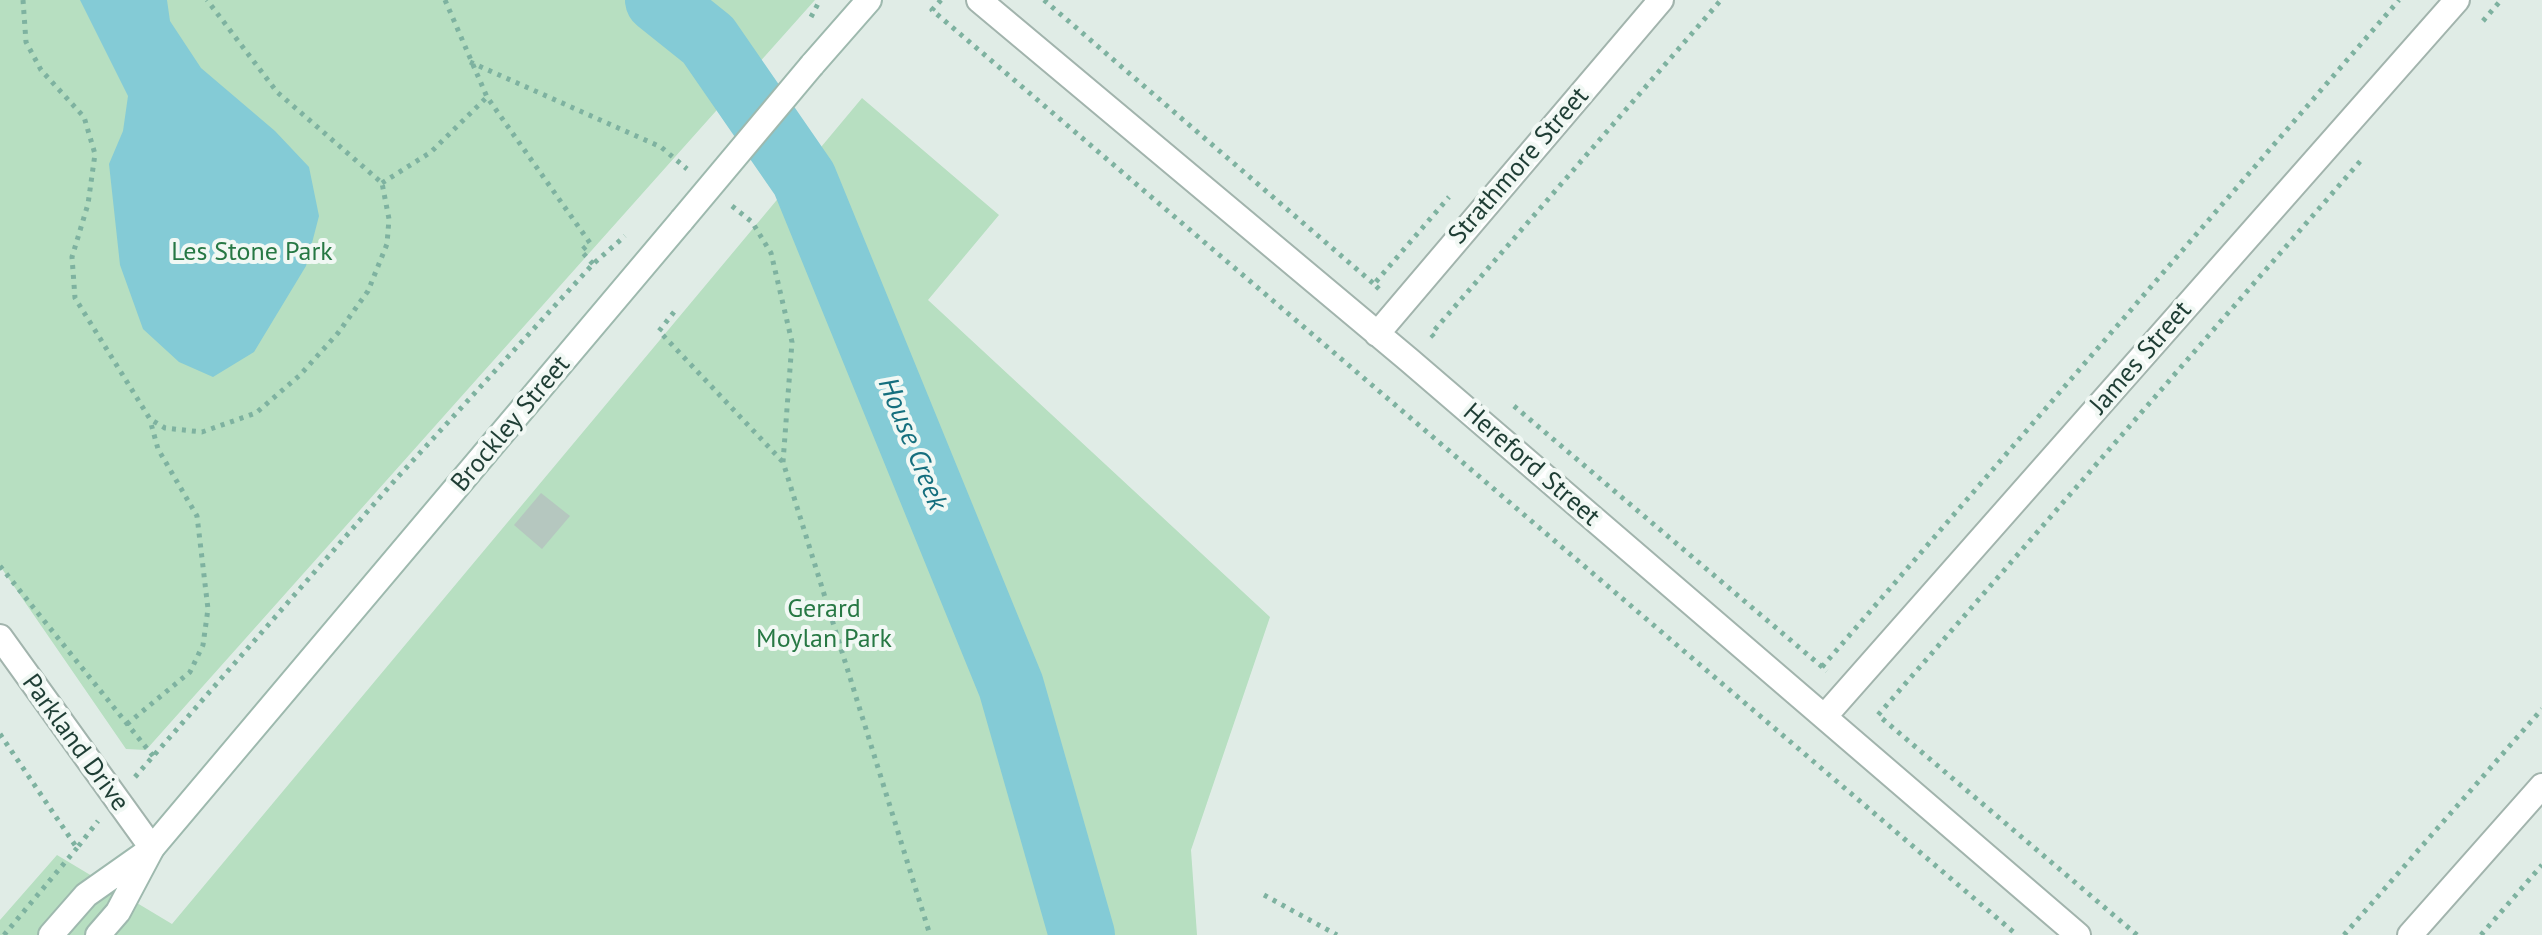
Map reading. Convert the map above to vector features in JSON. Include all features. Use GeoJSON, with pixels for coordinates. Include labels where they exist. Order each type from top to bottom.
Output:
{"type":"FeatureCollection","features":[{"type":"Feature","properties":{"kind":"street","name":"Brockley Street"},"geometry":{"type":"LineString","coordinates":[[98,935],[118,912],[152,848],[869,0]]}},
{"type":"Feature","properties":{"kind":"street","name":"Hereford Street"},"geometry":{"type":"LineString","coordinates":[[979,0],[1377,334],[2078,935]]}},
{"type":"Feature","properties":{"kind":"street","name":"Strathmore Street"},"geometry":{"type":"LineString","coordinates":[[1377,334],[1661,0]]}},
{"type":"Feature","properties":{"kind":"street","name":"James Street"},"geometry":{"type":"LineString","coordinates":[[1825,716],[2457,0]]}},
{"type":"Feature","properties":{"kind":"street","name":"Parkland Drive"},"geometry":{"type":"LineString","coordinates":[[0,637],[152,848]]}},
{"type":"Feature","properties":{"kind":"street"},"geometry":{"type":"LineString","coordinates":[[2410,935],[2542,786]]}},
{"type":"Feature","properties":{"kind":"street","name":"Brockley Street"},"geometry":{"type":"LineString","coordinates":[[51,935],[86,895],[152,848]]}},
{"type":"Feature","properties":{"kind":"path"},"geometry":{"type":"LineString","coordinates":[[23,0],[26,42],[41,70],[84,117],[95,154],[88,204],[72,257],[75,298],[150,419],[158,449],[197,516],[208,609],[203,645],[190,672],[127,724]]}},
{"type":"Feature","properties":{"kind":"path"},"geometry":{"type":"LineString","coordinates":[[150,419],[165,428],[202,432],[256,413],[300,375],[368,291],[387,244],[389,219],[382,183],[277,92],[207,0]]}},
{"type":"Feature","properties":{"kind":"path"},"geometry":{"type":"LineString","coordinates":[[445,0],[487,97],[590,243],[581,251],[593,264]]}},
{"type":"Feature","properties":{"kind":"path"},"geometry":{"type":"LineString","coordinates":[[941,0],[932,10],[2017,935]]}},
{"type":"Feature","properties":{"kind":"path"},"geometry":{"type":"LineString","coordinates":[[1044,0],[1374,284]]}},
{"type":"Feature","properties":{"kind":"path"},"geometry":{"type":"LineString","coordinates":[[1442,345],[1431,334],[1721,0]]}},
{"type":"Feature","properties":{"kind":"path"},"geometry":{"type":"LineString","coordinates":[[1822,667],[2399,0]]}},
{"type":"Feature","properties":{"kind":"path"},"geometry":{"type":"LineString","coordinates":[[2480,24],[2501,0]]}},
{"type":"Feature","properties":{"kind":"path"},"geometry":{"type":"LineString","coordinates":[[382,183],[431,152],[487,97]]}},
{"type":"Feature","properties":{"kind":"path"},"geometry":{"type":"LineString","coordinates":[[1878,715],[2366,155]]}},
{"type":"Feature","properties":{"kind":"path"},"geometry":{"type":"LineString","coordinates":[[4,935],[115,800],[396,479],[610,248]]}},
{"type":"Feature","properties":{"kind":"path"},"geometry":{"type":"LineString","coordinates":[[674,312],[659,331],[783,462],[930,935]]}},
{"type":"Feature","properties":{"kind":"path"},"geometry":{"type":"LineString","coordinates":[[1502,395],[2137,935]]}},
{"type":"Feature","properties":{"kind":"path"},"geometry":{"type":"LineString","coordinates":[[0,566],[153,756]]}},
{"type":"Feature","properties":{"kind":"path"},"geometry":{"type":"LineString","coordinates":[[2344,935],[2542,709]]}},
{"type":"Feature","properties":{"kind":"path"},"geometry":{"type":"LineString","coordinates":[[0,734],[77,848]]}},
{"type":"Feature","properties":{"kind":"path"},"geometry":{"type":"LineString","coordinates":[[2481,935],[2542,865]]}},
{"type":"Feature","properties":{"kind":"path"},"geometry":{"type":"LineString","coordinates":[[1264,895],[1337,935]]}},
{"type":"Feature","properties":{"kind":"green space","name":"Les Stone Park"},"geometry":{"type":"Polygon","coordinates":[[[0,0],[815,0],[146,750],[126,749],[0,566],[0,0]]]}},
{"type":"Feature","properties":{"kind":"green space","name":"Gerard Moylan Park"},"geometry":{"type":"Polygon","coordinates":[[[862,98],[999,215],[928,300],[1270,617],[1191,850],[1197,935],[0,935],[0,920],[57,855],[172,924],[862,98]]]}},
{"type":"Feature","properties":{"kind":"water"},"geometry":{"type":"Polygon","coordinates":[[[80,0],[167,0],[170,21],[201,68],[275,131],[309,167],[319,216],[306,266],[254,352],[213,377],[179,362],[143,329],[120,265],[109,164],[123,131],[128,96],[80,0]]]}},
{"type":"Feature","properties":{"kind":"building"},"geometry":{"type":"Polygon","coordinates":[[[541,493],[570,516],[542,549],[514,525],[541,493]]]}},
{"type":"Feature","properties":{"kind":"waterway","name":"House Creek"},"geometry":{"type":"LineString","coordinates":[[658,0],[708,40],[804,179],[1011,686],[1082,935]]}}]}
